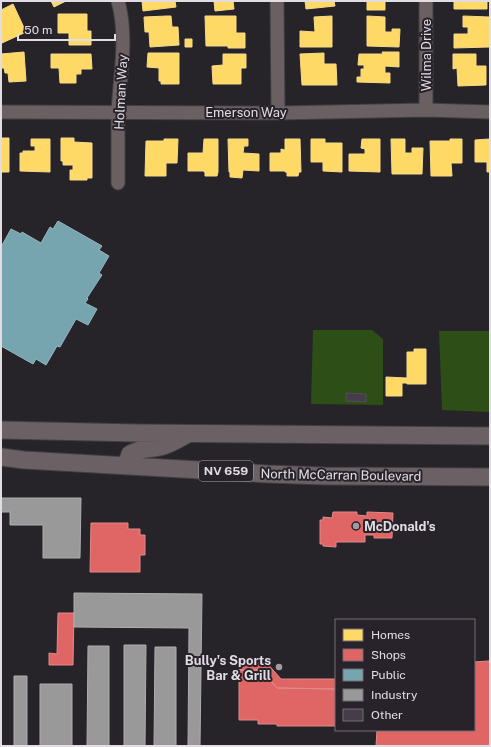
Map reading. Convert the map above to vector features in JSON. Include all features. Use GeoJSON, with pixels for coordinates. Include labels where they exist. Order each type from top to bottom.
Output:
{"type":"FeatureCollection","features":[{"type":"Feature","properties":{"kind":"main road"},"geometry":{"type":"LineString","coordinates":[[1,430],[490,436]]}},
{"type":"Feature","properties":{"kind":"main road"},"geometry":{"type":"LineString","coordinates":[[126,466],[130,454],[138,449],[160,447],[172,443],[189,433]]}},
{"type":"Feature","properties":{"kind":"main road","name":"North McCarran Boulevard"},"geometry":{"type":"LineString","coordinates":[[1,457],[24,460],[318,476],[490,476]]}},
{"type":"Feature","properties":{"kind":"street","name":"Holman Way"},"geometry":{"type":"LineString","coordinates":[[118,1],[124,37],[118,112],[118,183]]}},
{"type":"Feature","properties":{"kind":"street"},"geometry":{"type":"LineString","coordinates":[[278,1],[278,113]]}},
{"type":"Feature","properties":{"kind":"street","name":"Wilma Drive"},"geometry":{"type":"LineString","coordinates":[[426,1],[426,110]]}},
{"type":"Feature","properties":{"kind":"street","name":"Emerson Way"},"geometry":{"type":"LineString","coordinates":[[1,112],[278,113],[426,110],[490,112]]}},
{"type":"Feature","properties":{"kind":"green space"},"geometry":{"type":"Polygon","coordinates":[[[313,330],[372,330],[383,339],[383,405],[311,404],[313,330]]]}},
{"type":"Feature","properties":{"kind":"green space"},"geometry":{"type":"Polygon","coordinates":[[[439,331],[490,331],[490,412],[442,410],[439,331]]]}},
{"type":"Feature","properties":{"kind":"building: Homes"},"geometry":{"type":"Polygon","coordinates":[[[51,1],[66,1],[54,7],[51,1]]]}},
{"type":"Feature","properties":{"kind":"building: Homes"},"geometry":{"type":"Polygon","coordinates":[[[142,1],[175,1],[176,7],[143,11],[142,1]]]}},
{"type":"Feature","properties":{"kind":"building: Homes"},"geometry":{"type":"Polygon","coordinates":[[[214,1],[233,1],[234,9],[215,11],[214,1]]]}},
{"type":"Feature","properties":{"kind":"building: Homes"},"geometry":{"type":"Polygon","coordinates":[[[305,1],[334,1],[335,6],[306,9],[305,1]]]}},
{"type":"Feature","properties":{"kind":"building: Homes"},"geometry":{"type":"Polygon","coordinates":[[[367,1],[385,1],[385,10],[367,10],[367,1]]]}},
{"type":"Feature","properties":{"kind":"building: Homes"},"geometry":{"type":"Polygon","coordinates":[[[454,1],[487,1],[487,9],[454,9],[454,1]]]}},
{"type":"Feature","properties":{"kind":"building: Homes"},"geometry":{"type":"Polygon","coordinates":[[[13,4],[26,32],[2,43],[1,10],[13,4]]]}},
{"type":"Feature","properties":{"kind":"building: Homes"},"geometry":{"type":"Polygon","coordinates":[[[58,14],[87,14],[87,31],[91,31],[91,45],[69,45],[69,33],[58,33],[58,14]]]}},
{"type":"Feature","properties":{"kind":"building: Homes"},"geometry":{"type":"Polygon","coordinates":[[[171,16],[172,27],[178,27],[179,45],[150,47],[149,32],[145,32],[144,17],[171,16]]]}},
{"type":"Feature","properties":{"kind":"building: Homes"},"geometry":{"type":"Polygon","coordinates":[[[205,16],[236,16],[236,33],[245,33],[245,48],[206,46],[205,16]]]}},
{"type":"Feature","properties":{"kind":"building: Homes"},"geometry":{"type":"Polygon","coordinates":[[[332,16],[332,47],[300,47],[300,31],[315,32],[314,17],[332,16]]]}},
{"type":"Feature","properties":{"kind":"building: Homes"},"geometry":{"type":"Polygon","coordinates":[[[367,16],[385,17],[385,32],[392,32],[392,29],[400,29],[399,47],[367,46],[367,16]]]}},
{"type":"Feature","properties":{"kind":"building: Homes"},"geometry":{"type":"Polygon","coordinates":[[[463,16],[489,17],[489,47],[454,48],[454,34],[468,34],[468,27],[463,27],[463,16]]]}},
{"type":"Feature","properties":{"kind":"building: Homes"},"geometry":{"type":"Polygon","coordinates":[[[185,39],[192,39],[192,47],[185,47],[185,39]]]}},
{"type":"Feature","properties":{"kind":"building: Homes"},"geometry":{"type":"Polygon","coordinates":[[[24,52],[26,81],[9,82],[8,73],[5,73],[4,68],[1,68],[1,54],[24,52]]]}},
{"type":"Feature","properties":{"kind":"building: Homes"},"geometry":{"type":"Polygon","coordinates":[[[382,52],[399,52],[399,67],[385,66],[385,73],[390,73],[390,83],[357,82],[357,77],[361,77],[361,69],[364,69],[364,65],[358,65],[359,54],[383,54],[382,52]]]}},
{"type":"Feature","properties":{"kind":"building: Homes"},"geometry":{"type":"Polygon","coordinates":[[[148,53],[179,53],[179,84],[161,84],[161,81],[159,81],[159,68],[147,67],[148,53]]]}},
{"type":"Feature","properties":{"kind":"building: Homes"},"geometry":{"type":"Polygon","coordinates":[[[324,53],[324,64],[336,64],[337,85],[302,85],[300,54],[324,53]]]}},
{"type":"Feature","properties":{"kind":"building: Homes"},"geometry":{"type":"Polygon","coordinates":[[[51,54],[91,54],[92,69],[81,69],[81,74],[76,74],[76,83],[60,83],[59,68],[51,68],[51,54]]]}},
{"type":"Feature","properties":{"kind":"building: Homes"},"geometry":{"type":"Polygon","coordinates":[[[223,54],[246,54],[246,68],[241,68],[241,84],[213,84],[212,66],[223,65],[223,54]]]}},
{"type":"Feature","properties":{"kind":"building: Homes"},"geometry":{"type":"Polygon","coordinates":[[[453,54],[476,54],[476,66],[486,66],[486,85],[458,86],[457,68],[453,69],[453,54]]]}},
{"type":"Feature","properties":{"kind":"building: Homes"},"geometry":{"type":"Polygon","coordinates":[[[1,138],[9,138],[9,172],[1,172],[1,138]]]}},
{"type":"Feature","properties":{"kind":"building: Homes"},"geometry":{"type":"Polygon","coordinates":[[[61,138],[74,138],[74,142],[92,143],[92,178],[87,178],[87,180],[70,180],[70,170],[73,170],[73,165],[63,165],[63,161],[61,161],[61,138]]]}},
{"type":"Feature","properties":{"kind":"building: Homes"},"geometry":{"type":"Polygon","coordinates":[[[31,139],[50,139],[50,172],[20,171],[20,153],[23,153],[23,151],[35,151],[35,146],[31,146],[31,139]]]}},
{"type":"Feature","properties":{"kind":"building: Homes"},"geometry":{"type":"Polygon","coordinates":[[[164,139],[178,139],[177,163],[166,163],[166,176],[145,176],[146,141],[164,141],[164,139]]]}},
{"type":"Feature","properties":{"kind":"building: Homes"},"geometry":{"type":"Polygon","coordinates":[[[204,139],[218,139],[217,176],[205,176],[204,171],[188,171],[188,153],[203,153],[204,139]]]}},
{"type":"Feature","properties":{"kind":"building: Homes"},"geometry":{"type":"Polygon","coordinates":[[[228,139],[248,139],[248,146],[244,146],[243,153],[259,154],[259,171],[243,170],[242,178],[230,177],[228,139]]]}},
{"type":"Feature","properties":{"kind":"building: Homes"},"geometry":{"type":"Polygon","coordinates":[[[285,139],[300,139],[301,172],[299,172],[298,176],[287,176],[287,172],[285,171],[270,171],[270,153],[281,153],[281,149],[285,150],[285,139]]]}},
{"type":"Feature","properties":{"kind":"building: Homes"},"geometry":{"type":"Polygon","coordinates":[[[311,139],[325,139],[325,143],[342,143],[342,172],[323,171],[323,162],[311,162],[311,139]]]}},
{"type":"Feature","properties":{"kind":"building: Homes"},"geometry":{"type":"Polygon","coordinates":[[[362,139],[380,139],[380,172],[349,171],[349,154],[365,154],[365,149],[361,148],[362,139]]]}},
{"type":"Feature","properties":{"kind":"building: Homes"},"geometry":{"type":"Polygon","coordinates":[[[391,139],[405,139],[405,153],[412,153],[412,148],[423,148],[422,174],[392,174],[391,139]]]}},
{"type":"Feature","properties":{"kind":"building: Homes"},"geometry":{"type":"Polygon","coordinates":[[[450,139],[462,139],[462,163],[451,163],[452,176],[431,176],[430,141],[450,141],[450,139]]]}},
{"type":"Feature","properties":{"kind":"building: Homes"},"geometry":{"type":"Polygon","coordinates":[[[489,139],[490,172],[487,172],[487,162],[475,162],[475,140],[489,139]]]}},
{"type":"Feature","properties":{"kind":"building: Homes"},"geometry":{"type":"Polygon","coordinates":[[[414,349],[426,349],[426,384],[402,383],[402,396],[386,396],[386,377],[407,378],[407,352],[414,352],[414,349]]]}},
{"type":"Feature","properties":{"kind":"building: Shops"},"geometry":{"type":"Polygon","coordinates":[[[333,512],[357,512],[357,515],[367,516],[367,512],[393,513],[392,538],[374,538],[374,535],[365,535],[365,542],[336,542],[336,547],[323,546],[323,544],[320,544],[320,520],[323,520],[323,517],[332,518],[333,512]]]}},
{"type":"Feature","properties":{"kind":"building: Shops"},"geometry":{"type":"Polygon","coordinates":[[[91,523],[128,523],[128,529],[140,529],[140,535],[145,535],[145,555],[140,555],[140,572],[90,572],[91,523]]]}},
{"type":"Feature","properties":{"kind":"building: Shops"},"geometry":{"type":"Polygon","coordinates":[[[58,613],[74,613],[73,665],[49,665],[49,653],[57,654],[58,613]]]}},
{"type":"Feature","properties":{"kind":"building: Shops"},"geometry":{"type":"Polygon","coordinates":[[[239,661],[266,662],[281,679],[335,679],[335,689],[277,688],[261,670],[239,670],[239,661]]]}},
{"type":"Feature","properties":{"kind":"building: Shops"},"geometry":{"type":"Polygon","coordinates":[[[490,661],[490,746],[376,746],[377,731],[475,731],[475,662],[490,661]]]}},
{"type":"Feature","properties":{"kind":"building: Shops"},"geometry":{"type":"Polygon","coordinates":[[[239,670],[261,670],[277,688],[335,689],[335,726],[277,726],[277,724],[258,724],[258,720],[239,720],[239,670]]]}},
{"type":"Feature","properties":{"kind":"building: Public"},"geometry":{"type":"Polygon","coordinates":[[[58,221],[102,246],[99,250],[109,256],[99,273],[102,275],[85,303],[97,309],[88,325],[76,319],[60,347],[57,346],[46,365],[36,359],[33,364],[1,346],[1,247],[11,229],[21,234],[22,232],[41,243],[50,227],[53,229],[58,221]]]}},
{"type":"Feature","properties":{"kind":"building: Industry"},"geometry":{"type":"Polygon","coordinates":[[[1,498],[81,498],[80,558],[43,558],[43,525],[10,525],[10,512],[1,512],[1,498]]]}},
{"type":"Feature","properties":{"kind":"building: Industry"},"geometry":{"type":"Polygon","coordinates":[[[74,593],[202,594],[200,746],[188,746],[189,628],[74,627],[74,593]]]}},
{"type":"Feature","properties":{"kind":"building: Industry"},"geometry":{"type":"Polygon","coordinates":[[[124,645],[146,645],[145,746],[124,746],[124,645]]]}},
{"type":"Feature","properties":{"kind":"building: Industry"},"geometry":{"type":"Polygon","coordinates":[[[88,646],[109,646],[109,746],[87,746],[88,646]]]}},
{"type":"Feature","properties":{"kind":"building: Industry"},"geometry":{"type":"Polygon","coordinates":[[[155,647],[176,647],[176,746],[154,746],[155,647]]]}},
{"type":"Feature","properties":{"kind":"building: Industry"},"geometry":{"type":"Polygon","coordinates":[[[14,676],[27,676],[27,746],[14,746],[14,676]]]}},
{"type":"Feature","properties":{"kind":"building: Industry"},"geometry":{"type":"Polygon","coordinates":[[[40,684],[72,684],[72,746],[40,746],[40,684]]]}},
{"type":"Feature","properties":{"kind":"building: Other"},"geometry":{"type":"Polygon","coordinates":[[[346,393],[366,394],[366,402],[346,401],[346,393]]]}},
{"type":"Feature","properties":{"kind":"place","name":"McDonald's"},"geometry":{"type":"Point","coordinates":[356,526]}},
{"type":"Feature","properties":{"kind":"place","name":"Bully's Sports Bar & Grill"},"geometry":{"type":"Point","coordinates":[279,667]}}]}
